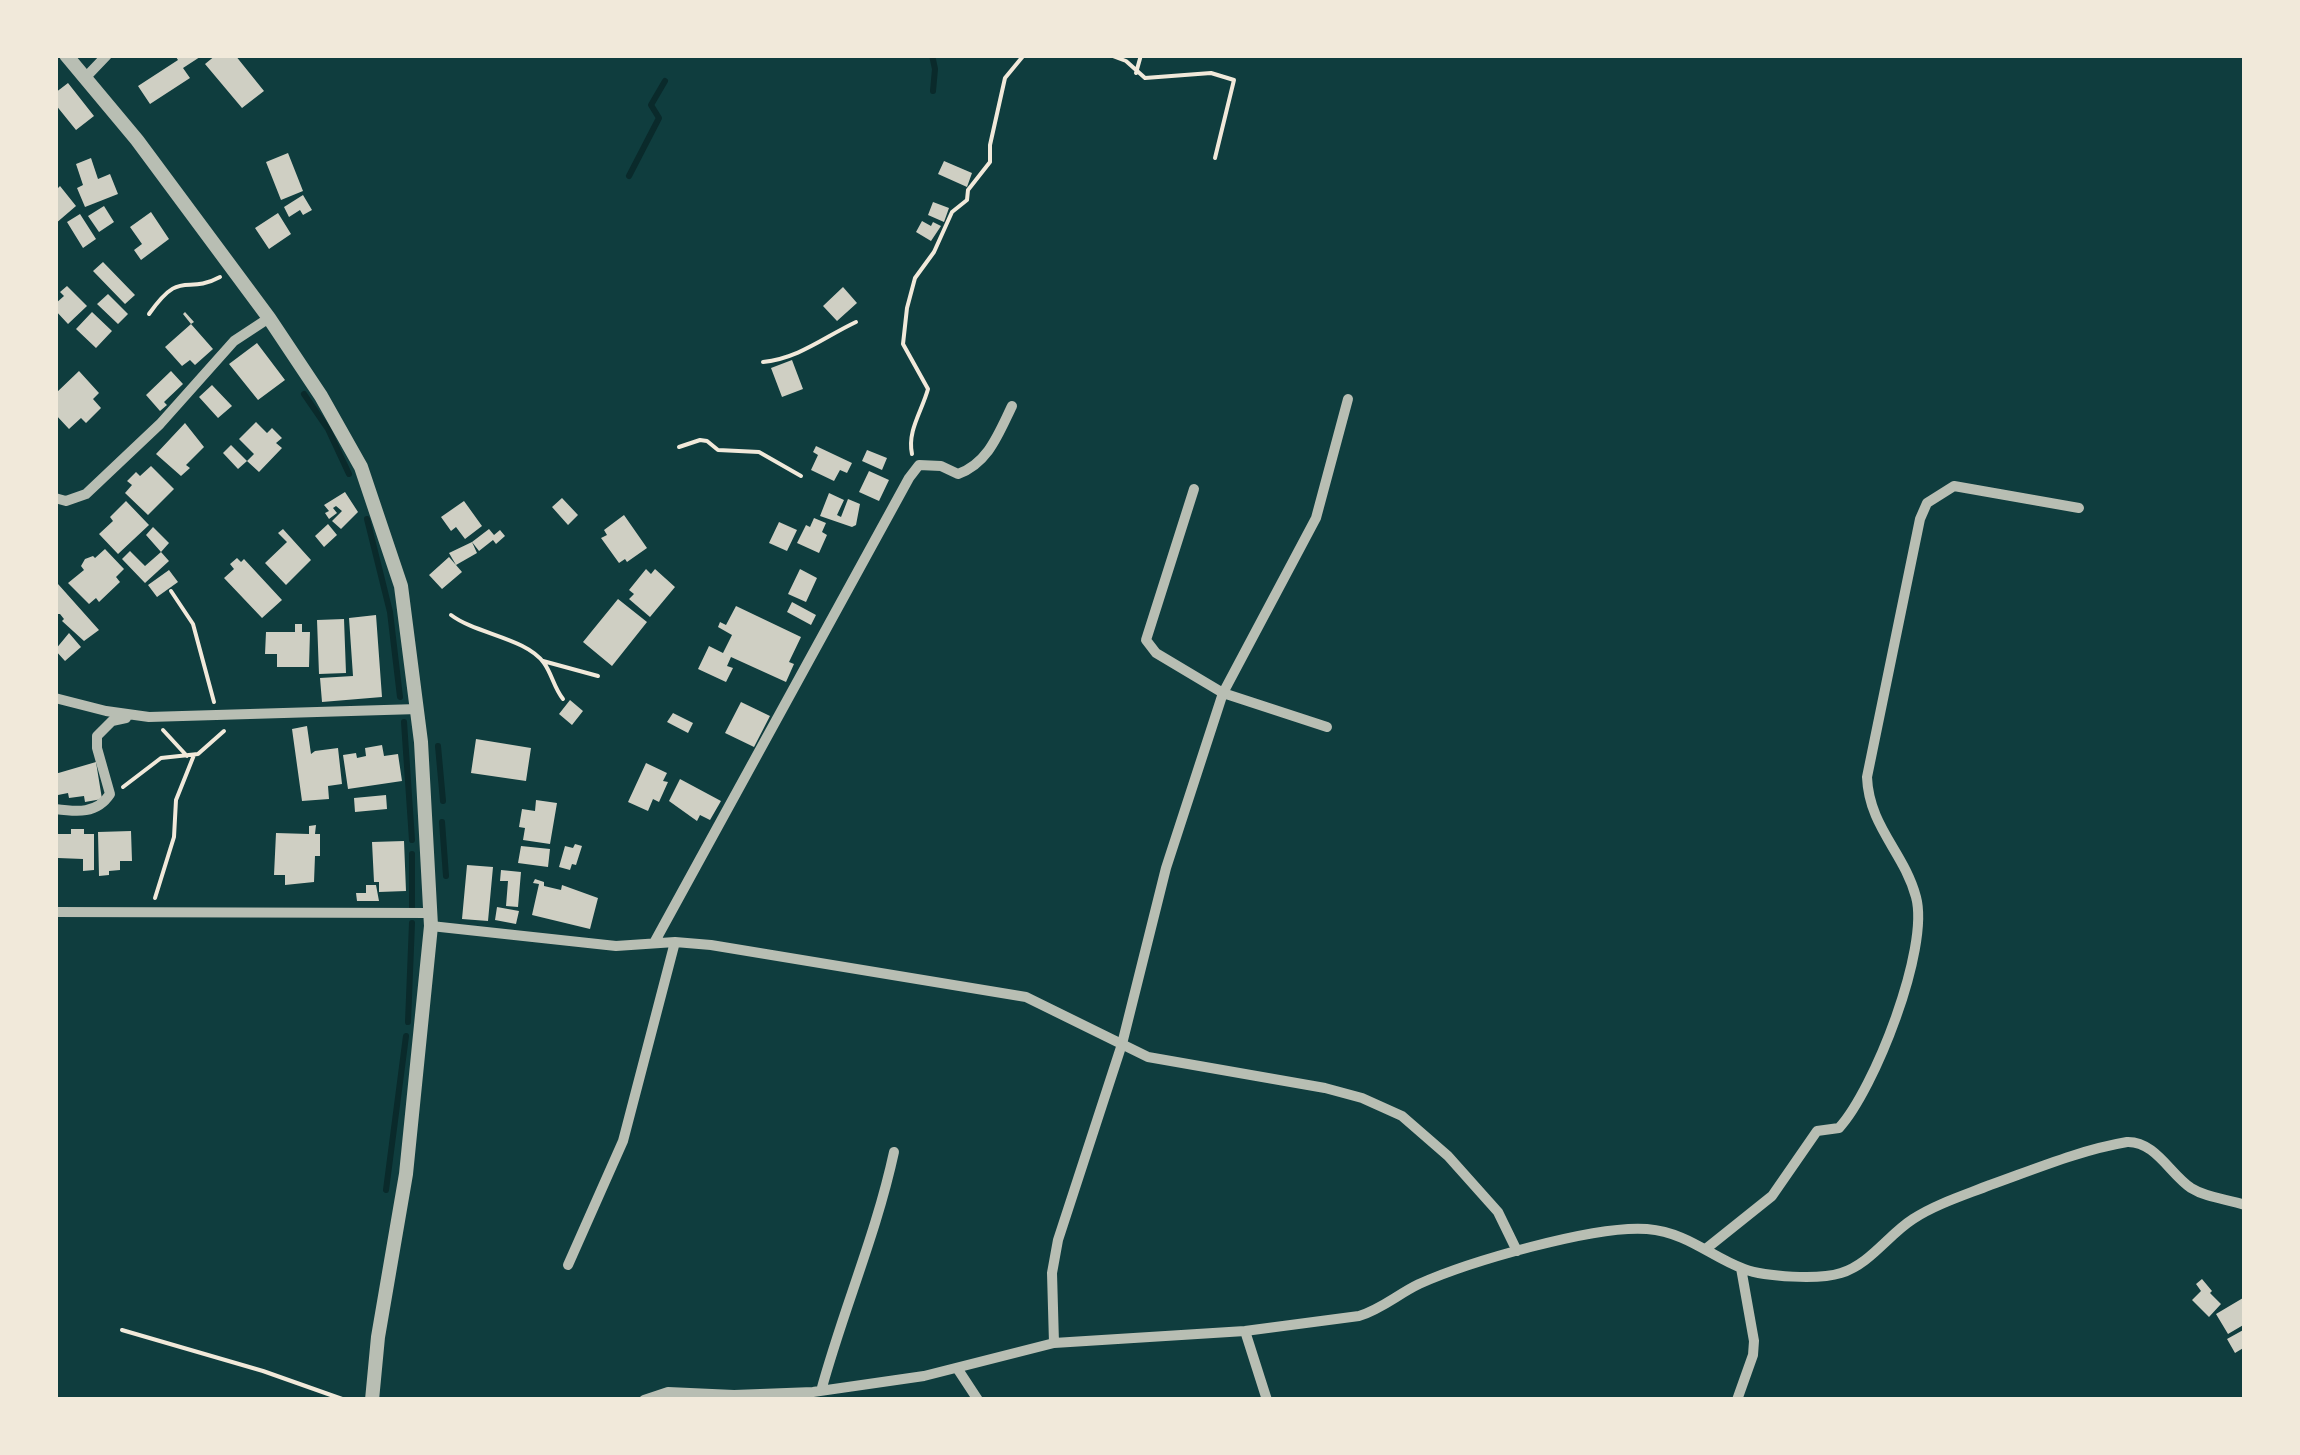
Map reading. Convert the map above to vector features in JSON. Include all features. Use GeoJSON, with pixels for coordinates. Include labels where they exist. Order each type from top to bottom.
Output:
{"type":"FeatureCollection","features":[{"type":"Feature","properties":{"kind":"street"},"geometry":{"type":"LineString","coordinates":[[66,55],[233,268],[329,410],[376,504],[401,586],[418,708],[432,919],[406,1174],[378,1337],[372,1400]]}},
{"type":"Feature","properties":{"kind":"street"},"geometry":{"type":"LineString","coordinates":[[86,77],[107,55]]}},
{"type":"Feature","properties":{"kind":"street"},"geometry":{"type":"LineString","coordinates":[[55,498],[66,501],[86,494],[160,424],[234,341],[269,318]]}},
{"type":"Feature","properties":{"kind":"street"},"geometry":{"type":"LineString","coordinates":[[1054,1343],[1052,1272],[1058,1240],[1122,1044],[1166,868],[1224,692],[1316,518],[1348,399]]}},
{"type":"Feature","properties":{"kind":"street"},"geometry":{"type":"LineString","coordinates":[[654,943],[919,465],[941,466],[958,474],[975,468],[991,448],[1012,406]]}},
{"type":"Feature","properties":{"kind":"street"},"geometry":{"type":"LineString","coordinates":[[1707,1248],[1772,1196],[1817,1131],[1844,1124],[1881,1053],[1906,991],[1919,921],[1917,899],[1874,819],[1867,777],[1920,519],[1927,503],[1954,486],[2079,508]]}},
{"type":"Feature","properties":{"kind":"street"},"geometry":{"type":"LineString","coordinates":[[1194,489],[1146,640],[1156,654],[1224,692],[1326,727]]}},
{"type":"Feature","properties":{"kind":"street"},"geometry":{"type":"LineString","coordinates":[[55,698],[148,717],[418,708]]}},
{"type":"Feature","properties":{"kind":"street"},"geometry":{"type":"LineString","coordinates":[[55,810],[84,812],[104,805],[110,794],[96,748],[97,736],[112,721],[135,715]]}},
{"type":"Feature","properties":{"kind":"street"},"geometry":{"type":"LineString","coordinates":[[55,912],[432,919],[616,946],[675,942],[742,948],[1026,997],[1148,1057],[1343,1093],[1402,1116],[1480,1190],[1498,1212],[1517,1251]]}},
{"type":"Feature","properties":{"kind":"street"},"geometry":{"type":"LineString","coordinates":[[568,1265],[623,1142],[675,942]]}},
{"type":"Feature","properties":{"kind":"street"},"geometry":{"type":"LineString","coordinates":[[644,1400],[668,1392],[734,1395],[821,1391],[924,1376],[1054,1343],[1245,1331],[1359,1316],[1417,1285],[1517,1251],[1615,1230],[1647,1229],[1686,1238],[1740,1268],[1760,1274],[1840,1274],[1857,1267],[1914,1218],[2045,1165],[2127,1142],[2138,1142],[2148,1148],[2190,1187],[2245,1205]]}},
{"type":"Feature","properties":{"kind":"street"},"geometry":{"type":"LineString","coordinates":[[821,1391],[839,1324],[882,1210],[894,1152]]}},
{"type":"Feature","properties":{"kind":"street"},"geometry":{"type":"LineString","coordinates":[[1737,1400],[1754,1341],[1740,1268]]}},
{"type":"Feature","properties":{"kind":"street"},"geometry":{"type":"LineString","coordinates":[[1245,1331],[1267,1400]]}},
{"type":"Feature","properties":{"kind":"street"},"geometry":{"type":"LineString","coordinates":[[957,1368],[978,1400]]}},
{"type":"Feature","properties":{"kind":"path"},"geometry":{"type":"LineString","coordinates":[[919,465],[913,459],[910,444],[928,388],[904,344],[907,308],[915,278],[934,252],[952,212],[967,200],[968,190],[990,162],[1005,78],[1024,55]]}},
{"type":"Feature","properties":{"kind":"path"},"geometry":{"type":"LineString","coordinates":[[1110,55],[1126,61],[1145,78],[1212,73],[1234,80],[1215,158]]}},
{"type":"Feature","properties":{"kind":"path"},"geometry":{"type":"LineString","coordinates":[[1136,72],[1140,55]]}},
{"type":"Feature","properties":{"kind":"path"},"geometry":{"type":"LineString","coordinates":[[149,314],[163,294],[176,285],[211,282],[233,268]]}},
{"type":"Feature","properties":{"kind":"path"},"geometry":{"type":"LineString","coordinates":[[763,362],[785,360],[856,322]]}},
{"type":"Feature","properties":{"kind":"path"},"geometry":{"type":"LineString","coordinates":[[680,447],[700,440],[732,453],[752,450],[801,476]]}},
{"type":"Feature","properties":{"kind":"path"},"geometry":{"type":"LineString","coordinates":[[170,591],[193,624],[194,638],[220,715]]}},
{"type":"Feature","properties":{"kind":"path"},"geometry":{"type":"LineString","coordinates":[[451,615],[467,627],[499,637],[543,661],[598,676]]}},
{"type":"Feature","properties":{"kind":"path"},"geometry":{"type":"LineString","coordinates":[[543,661],[563,698]]}},
{"type":"Feature","properties":{"kind":"path"},"geometry":{"type":"LineString","coordinates":[[110,794],[138,779],[161,758],[191,755],[242,715]]}},
{"type":"Feature","properties":{"kind":"path"},"geometry":{"type":"LineString","coordinates":[[148,717],[191,755]]}},
{"type":"Feature","properties":{"kind":"path"},"geometry":{"type":"LineString","coordinates":[[150,912],[174,837],[176,800],[187,779],[191,755]]}},
{"type":"Feature","properties":{"kind":"path"},"geometry":{"type":"LineString","coordinates":[[122,1330],[263,1371],[345,1400]]}},
{"type":"Feature","properties":{"kind":"building"},"geometry":{"type":"Polygon","coordinates":[[[180,55],[203,55],[183,68],[190,78],[150,104],[138,86],[180,55]]]}},
{"type":"Feature","properties":{"kind":"building"},"geometry":{"type":"Polygon","coordinates":[[[216,55],[235,55],[264,91],[242,108],[205,64],[216,55]]]}},
{"type":"Feature","properties":{"kind":"building"},"geometry":{"type":"Polygon","coordinates":[[[68,83],[94,116],[76,130],[55,104],[55,93],[68,83]]]}},
{"type":"Feature","properties":{"kind":"building"},"geometry":{"type":"Polygon","coordinates":[[[288,153],[303,191],[281,200],[266,162],[288,153]]]}},
{"type":"Feature","properties":{"kind":"building"},"geometry":{"type":"Polygon","coordinates":[[[91,158],[98,179],[110,174],[118,194],[85,207],[77,188],[83,185],[76,164],[91,158]]]}},
{"type":"Feature","properties":{"kind":"building"},"geometry":{"type":"Polygon","coordinates":[[[944,161],[972,173],[967,187],[938,174],[944,161]]]}},
{"type":"Feature","properties":{"kind":"building"},"geometry":{"type":"Polygon","coordinates":[[[60,186],[76,206],[55,224],[55,191],[60,186]]]}},
{"type":"Feature","properties":{"kind":"building"},"geometry":{"type":"Polygon","coordinates":[[[303,195],[312,210],[303,215],[300,210],[289,217],[284,207],[303,195]]]}},
{"type":"Feature","properties":{"kind":"building"},"geometry":{"type":"Polygon","coordinates":[[[933,202],[949,208],[944,222],[928,215],[933,202]]]}},
{"type":"Feature","properties":{"kind":"building"},"geometry":{"type":"Polygon","coordinates":[[[104,206],[114,222],[99,232],[88,216],[104,206]]]}},
{"type":"Feature","properties":{"kind":"building"},"geometry":{"type":"Polygon","coordinates":[[[151,212],[169,239],[141,260],[134,250],[142,244],[130,227],[151,212]]]}},
{"type":"Feature","properties":{"kind":"building"},"geometry":{"type":"Polygon","coordinates":[[[278,213],[291,234],[269,249],[255,228],[278,213]]]}},
{"type":"Feature","properties":{"kind":"building"},"geometry":{"type":"Polygon","coordinates":[[[80,214],[96,239],[83,248],[67,222],[80,214]]]}},
{"type":"Feature","properties":{"kind":"building"},"geometry":{"type":"Polygon","coordinates":[[[922,221],[941,226],[931,241],[916,232],[922,221]]]}},
{"type":"Feature","properties":{"kind":"building"},"geometry":{"type":"Polygon","coordinates":[[[103,262],[135,295],[125,304],[93,271],[103,262]]]}},
{"type":"Feature","properties":{"kind":"building"},"geometry":{"type":"Polygon","coordinates":[[[67,286],[87,306],[68,324],[55,310],[55,304],[64,296],[60,292],[67,286]]]}},
{"type":"Feature","properties":{"kind":"building"},"geometry":{"type":"Polygon","coordinates":[[[843,287],[857,303],[837,321],[823,306],[843,287]]]}},
{"type":"Feature","properties":{"kind":"building"},"geometry":{"type":"Polygon","coordinates":[[[108,294],[128,314],[118,324],[97,304],[108,294]]]}},
{"type":"Feature","properties":{"kind":"building"},"geometry":{"type":"Polygon","coordinates":[[[92,312],[112,331],[96,348],[76,329],[92,312]]]}},
{"type":"Feature","properties":{"kind":"building"},"geometry":{"type":"Polygon","coordinates":[[[191,324],[213,349],[195,365],[190,360],[182,366],[165,347],[191,324]]]}},
{"type":"Feature","properties":{"kind":"building"},"geometry":{"type":"Polygon","coordinates":[[[257,343],[285,380],[258,400],[229,364],[257,343]]]}},
{"type":"Feature","properties":{"kind":"building"},"geometry":{"type":"Polygon","coordinates":[[[792,360],[803,389],[782,397],[771,368],[792,360]]]}},
{"type":"Feature","properties":{"kind":"building"},"geometry":{"type":"Polygon","coordinates":[[[79,371],[99,393],[93,399],[101,408],[86,423],[81,418],[69,429],[55,414],[55,394],[79,371]]]}},
{"type":"Feature","properties":{"kind":"building"},"geometry":{"type":"Polygon","coordinates":[[[171,371],[183,384],[160,411],[146,395],[171,371]]]}},
{"type":"Feature","properties":{"kind":"building"},"geometry":{"type":"Polygon","coordinates":[[[212,385],[232,406],[218,418],[199,397],[212,385]]]}},
{"type":"Feature","properties":{"kind":"building"},"geometry":{"type":"Polygon","coordinates":[[[256,422],[267,433],[272,428],[282,438],[276,443],[282,448],[259,472],[247,461],[254,454],[239,439],[256,422]]]}},
{"type":"Feature","properties":{"kind":"building"},"geometry":{"type":"Polygon","coordinates":[[[185,423],[204,447],[181,476],[156,454],[185,423]]]}},
{"type":"Feature","properties":{"kind":"building"},"geometry":{"type":"Polygon","coordinates":[[[231,445],[247,461],[238,469],[223,453],[231,445]]]}},
{"type":"Feature","properties":{"kind":"building"},"geometry":{"type":"Polygon","coordinates":[[[816,446],[852,463],[847,473],[840,470],[834,481],[811,470],[818,455],[813,452],[816,446]]]}},
{"type":"Feature","properties":{"kind":"building"},"geometry":{"type":"Polygon","coordinates":[[[867,450],[887,458],[882,470],[862,461],[867,450]]]}},
{"type":"Feature","properties":{"kind":"building"},"geometry":{"type":"Polygon","coordinates":[[[151,466],[174,489],[148,515],[125,493],[132,485],[127,481],[151,466]]]}},
{"type":"Feature","properties":{"kind":"building"},"geometry":{"type":"Polygon","coordinates":[[[869,471],[889,480],[879,501],[859,492],[869,471]]]}},
{"type":"Feature","properties":{"kind":"building"},"geometry":{"type":"Polygon","coordinates":[[[345,492],[358,512],[341,529],[332,521],[342,511],[336,506],[333,508],[337,513],[329,519],[324,505],[345,492]]]}},
{"type":"Feature","properties":{"kind":"building"},"geometry":{"type":"Polygon","coordinates":[[[829,493],[844,500],[837,515],[841,517],[848,499],[860,504],[856,525],[820,516],[829,493]]]}},
{"type":"Feature","properties":{"kind":"building"},"geometry":{"type":"Polygon","coordinates":[[[562,498],[578,515],[568,525],[552,507],[562,498]]]}},
{"type":"Feature","properties":{"kind":"building"},"geometry":{"type":"Polygon","coordinates":[[[126,501],[149,525],[118,554],[99,534],[126,501]]]}},
{"type":"Feature","properties":{"kind":"building"},"geometry":{"type":"Polygon","coordinates":[[[464,501],[482,526],[465,539],[456,527],[451,531],[441,517],[464,501]]]}},
{"type":"Feature","properties":{"kind":"building"},"geometry":{"type":"Polygon","coordinates":[[[624,515],[647,548],[619,563],[601,538],[607,535],[604,530],[624,515]]]}},
{"type":"Feature","properties":{"kind":"building"},"geometry":{"type":"Polygon","coordinates":[[[814,518],[826,523],[822,532],[827,535],[819,553],[797,543],[814,518]]]}},
{"type":"Feature","properties":{"kind":"building"},"geometry":{"type":"Polygon","coordinates":[[[779,522],[797,530],[787,551],[769,543],[779,522]]]}},
{"type":"Feature","properties":{"kind":"building"},"geometry":{"type":"Polygon","coordinates":[[[328,524],[337,535],[324,547],[315,536],[328,524]]]}},
{"type":"Feature","properties":{"kind":"building"},"geometry":{"type":"Polygon","coordinates":[[[153,527],[169,543],[161,552],[146,535],[153,527]]]}},
{"type":"Feature","properties":{"kind":"building"},"geometry":{"type":"Polygon","coordinates":[[[283,529],[311,560],[286,585],[265,563],[287,542],[278,533],[283,529]]]}},
{"type":"Feature","properties":{"kind":"building"},"geometry":{"type":"Polygon","coordinates":[[[489,529],[494,535],[500,530],[505,536],[479,551],[472,542],[489,529]]]}},
{"type":"Feature","properties":{"kind":"building"},"geometry":{"type":"Polygon","coordinates":[[[472,542],[477,553],[456,565],[449,553],[472,542]]]}},
{"type":"Feature","properties":{"kind":"building"},"geometry":{"type":"Polygon","coordinates":[[[105,549],[124,569],[116,577],[120,582],[99,602],[96,598],[89,604],[68,583],[84,570],[81,566],[85,559],[95,558],[105,549]]]}},
{"type":"Feature","properties":{"kind":"building"},"geometry":{"type":"Polygon","coordinates":[[[130,551],[145,566],[161,552],[169,561],[145,583],[122,559],[130,551]]]}},
{"type":"Feature","properties":{"kind":"building"},"geometry":{"type":"Polygon","coordinates":[[[449,557],[462,572],[442,589],[429,575],[449,557]]]}},
{"type":"Feature","properties":{"kind":"building"},"geometry":{"type":"Polygon","coordinates":[[[237,558],[241,562],[244,559],[282,600],[262,618],[224,578],[234,569],[230,564],[237,558]]]}},
{"type":"Feature","properties":{"kind":"building"},"geometry":{"type":"Polygon","coordinates":[[[646,569],[651,574],[655,569],[675,587],[650,617],[629,599],[634,594],[629,590],[646,569]]]}},
{"type":"Feature","properties":{"kind":"building"},"geometry":{"type":"Polygon","coordinates":[[[800,569],[817,578],[806,602],[788,594],[800,569]]]}},
{"type":"Feature","properties":{"kind":"building"},"geometry":{"type":"Polygon","coordinates":[[[169,570],[178,582],[157,597],[148,585],[169,570]]]}},
{"type":"Feature","properties":{"kind":"building"},"geometry":{"type":"Polygon","coordinates":[[[58,584],[99,630],[84,641],[62,621],[60,614],[55,614],[58,584]]]}},
{"type":"Feature","properties":{"kind":"building"},"geometry":{"type":"Polygon","coordinates":[[[618,599],[647,622],[612,666],[583,642],[618,599]]]}},
{"type":"Feature","properties":{"kind":"building"},"geometry":{"type":"Polygon","coordinates":[[[792,602],[816,615],[811,625],[787,612],[792,602]]]}},
{"type":"Feature","properties":{"kind":"building"},"geometry":{"type":"Polygon","coordinates":[[[736,606],[801,637],[789,662],[794,664],[786,682],[731,657],[727,666],[733,668],[726,682],[698,669],[709,646],[723,653],[732,635],[718,627],[720,622],[726,625],[736,606]]]}},
{"type":"Feature","properties":{"kind":"building"},"geometry":{"type":"Polygon","coordinates":[[[376,615],[382,697],[322,702],[320,678],[353,676],[349,618],[376,615]]]}},
{"type":"Feature","properties":{"kind":"building"},"geometry":{"type":"Polygon","coordinates":[[[344,619],[346,673],[319,674],[317,620],[344,619]]]}},
{"type":"Feature","properties":{"kind":"building"},"geometry":{"type":"Polygon","coordinates":[[[295,624],[302,624],[302,632],[310,632],[309,667],[277,667],[277,654],[265,654],[266,632],[295,632],[295,624]]]}},
{"type":"Feature","properties":{"kind":"building"},"geometry":{"type":"Polygon","coordinates":[[[69,633],[81,647],[65,661],[55,650],[69,633]]]}},
{"type":"Feature","properties":{"kind":"building"},"geometry":{"type":"Polygon","coordinates":[[[570,700],[583,711],[572,725],[559,714],[570,700]]]}},
{"type":"Feature","properties":{"kind":"building"},"geometry":{"type":"Polygon","coordinates":[[[741,702],[770,716],[754,747],[725,733],[741,702]]]}},
{"type":"Feature","properties":{"kind":"building"},"geometry":{"type":"Polygon","coordinates":[[[673,713],[693,723],[688,733],[667,722],[673,713]]]}},
{"type":"Feature","properties":{"kind":"building"},"geometry":{"type":"Polygon","coordinates":[[[307,726],[311,754],[338,748],[342,784],[328,786],[329,799],[302,801],[292,729],[307,726]]]}},
{"type":"Feature","properties":{"kind":"building"},"geometry":{"type":"Polygon","coordinates":[[[476,739],[531,748],[526,781],[471,773],[476,739]]]}},
{"type":"Feature","properties":{"kind":"building"},"geometry":{"type":"Polygon","coordinates":[[[382,745],[384,756],[398,754],[402,781],[348,789],[343,755],[366,756],[365,748],[382,745]]]}},
{"type":"Feature","properties":{"kind":"building"},"geometry":{"type":"Polygon","coordinates":[[[96,762],[102,799],[85,802],[84,796],[58,795],[55,774],[96,762]]]}},
{"type":"Feature","properties":{"kind":"building"},"geometry":{"type":"Polygon","coordinates":[[[646,763],[667,773],[663,781],[668,782],[659,802],[653,799],[648,811],[628,802],[646,763]]]}},
{"type":"Feature","properties":{"kind":"building"},"geometry":{"type":"Polygon","coordinates":[[[680,779],[721,801],[710,820],[700,815],[697,821],[669,801],[680,779]]]}},
{"type":"Feature","properties":{"kind":"building"},"geometry":{"type":"Polygon","coordinates":[[[386,795],[387,809],[355,812],[354,798],[386,795]]]}},
{"type":"Feature","properties":{"kind":"building"},"geometry":{"type":"Polygon","coordinates":[[[536,800],[557,803],[550,844],[523,840],[525,828],[519,827],[522,809],[535,811],[536,800]]]}},
{"type":"Feature","properties":{"kind":"building"},"geometry":{"type":"Polygon","coordinates":[[[316,825],[320,856],[315,856],[314,882],[285,885],[285,875],[274,875],[276,833],[309,834],[309,826],[316,825]]]}},
{"type":"Feature","properties":{"kind":"building"},"geometry":{"type":"Polygon","coordinates":[[[71,829],[94,834],[94,870],[83,871],[83,859],[58,858],[58,834],[71,834],[71,829]]]}},
{"type":"Feature","properties":{"kind":"building"},"geometry":{"type":"Polygon","coordinates":[[[131,831],[132,861],[120,861],[120,870],[99,876],[98,832],[131,831]]]}},
{"type":"Feature","properties":{"kind":"building"},"geometry":{"type":"Polygon","coordinates":[[[404,841],[406,891],[379,892],[379,882],[374,882],[372,842],[404,841]]]}},
{"type":"Feature","properties":{"kind":"building"},"geometry":{"type":"Polygon","coordinates":[[[575,844],[582,846],[576,865],[572,864],[570,870],[559,867],[565,846],[573,848],[575,844]]]}},
{"type":"Feature","properties":{"kind":"building"},"geometry":{"type":"Polygon","coordinates":[[[521,846],[550,849],[548,867],[518,863],[521,846]]]}},
{"type":"Feature","properties":{"kind":"building"},"geometry":{"type":"Polygon","coordinates":[[[467,865],[493,867],[488,921],[462,919],[467,865]]]}},
{"type":"Feature","properties":{"kind":"building"},"geometry":{"type":"Polygon","coordinates":[[[501,870],[521,872],[518,907],[506,906],[508,881],[500,881],[501,870]]]}},
{"type":"Feature","properties":{"kind":"building"},"geometry":{"type":"Polygon","coordinates":[[[535,879],[544,882],[544,886],[561,890],[562,885],[598,898],[590,929],[532,915],[539,884],[533,883],[535,879]]]}},
{"type":"Feature","properties":{"kind":"building"},"geometry":{"type":"Polygon","coordinates":[[[366,885],[376,885],[379,901],[357,901],[356,893],[366,893],[366,885]]]}},
{"type":"Feature","properties":{"kind":"building"},"geometry":{"type":"Polygon","coordinates":[[[497,907],[519,911],[516,924],[495,920],[497,907]]]}},
{"type":"Feature","properties":{"kind":"building"},"geometry":{"type":"Polygon","coordinates":[[[2202,1279],[2221,1304],[2209,1317],[2192,1300],[2201,1291],[2196,1284],[2202,1279]]]}},
{"type":"Feature","properties":{"kind":"building"},"geometry":{"type":"Polygon","coordinates":[[[2243,1298],[2245,1324],[2228,1334],[2216,1314],[2243,1298]]]}},
{"type":"Feature","properties":{"kind":"building"},"geometry":{"type":"Polygon","coordinates":[[[2245,1329],[2245,1347],[2235,1353],[2227,1339],[2245,1329]]]}},
{"type":"Feature","properties":{"kind":"waterway"},"geometry":{"type":"LineString","coordinates":[[932,55],[933,91]]}},
{"type":"Feature","properties":{"kind":"waterway"},"geometry":{"type":"LineString","coordinates":[[629,176],[659,118],[651,105],[665,81]]}},
{"type":"Feature","properties":{"kind":"waterway"},"geometry":{"type":"LineString","coordinates":[[304,394],[328,429],[349,474]]}},
{"type":"Feature","properties":{"kind":"waterway"},"geometry":{"type":"LineString","coordinates":[[367,519],[390,612],[400,697]]}},
{"type":"Feature","properties":{"kind":"waterway"},"geometry":{"type":"LineString","coordinates":[[404,722],[412,840]]}},
{"type":"Feature","properties":{"kind":"waterway"},"geometry":{"type":"LineString","coordinates":[[438,746],[443,801]]}},
{"type":"Feature","properties":{"kind":"waterway"},"geometry":{"type":"LineString","coordinates":[[442,822],[446,876]]}},
{"type":"Feature","properties":{"kind":"waterway"},"geometry":{"type":"LineString","coordinates":[[412,854],[412,908]]}},
{"type":"Feature","properties":{"kind":"waterway"},"geometry":{"type":"LineString","coordinates":[[408,1022],[412,923]]}},
{"type":"Feature","properties":{"kind":"waterway"},"geometry":{"type":"LineString","coordinates":[[386,1190],[406,1036]]}}]}
